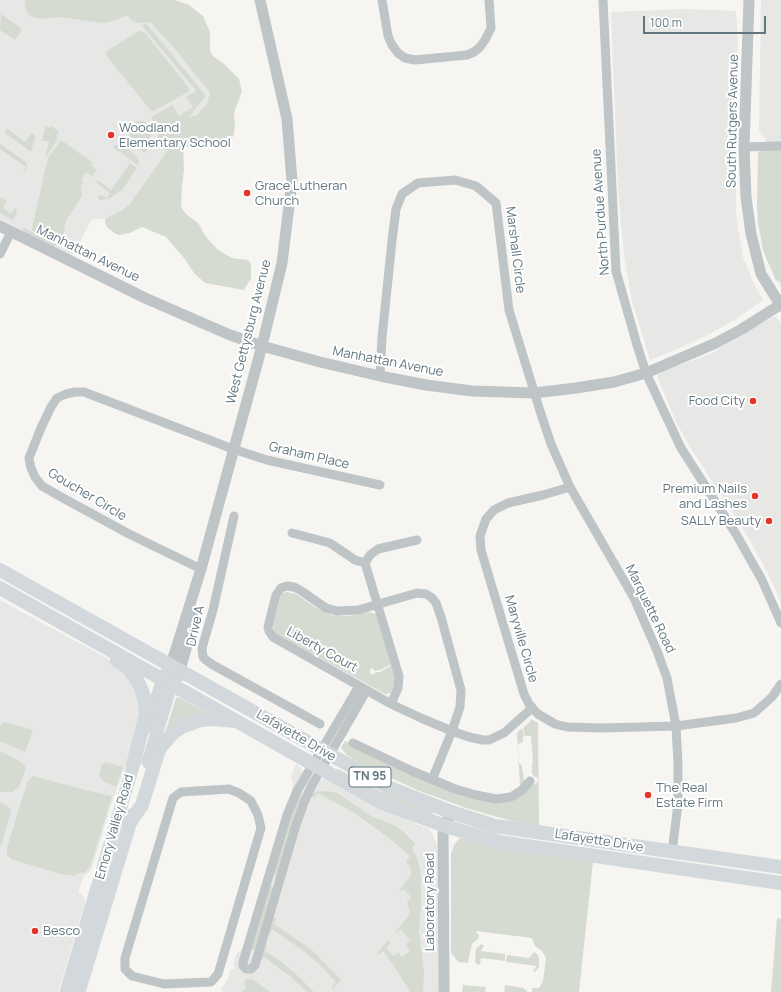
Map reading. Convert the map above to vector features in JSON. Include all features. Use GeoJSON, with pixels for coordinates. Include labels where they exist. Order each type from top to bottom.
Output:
{"type":"FeatureCollection","features":[{"type":"Feature","properties":{"kind":"main road","name":"Lafayette Drive"},"geometry":{"type":"LineString","coordinates":[[0,570],[390,788],[451,812],[495,826],[781,867]]}},
{"type":"Feature","properties":{"kind":"main road","name":"Lafayette Drive"},"geometry":{"type":"LineString","coordinates":[[0,588],[382,803],[445,826],[499,842],[781,883]]}},
{"type":"Feature","properties":{"kind":"main road"},"geometry":{"type":"LineString","coordinates":[[0,595],[116,660],[132,672],[142,691],[146,714],[133,765]]}},
{"type":"Feature","properties":{"kind":"main road","name":"Emory Valley Road"},"geometry":{"type":"LineString","coordinates":[[66,992],[133,765],[168,682],[176,668]]}},
{"type":"Feature","properties":{"kind":"main road","name":"Emory Valley Road"},"geometry":{"type":"LineString","coordinates":[[79,992],[168,695],[168,682]]}},
{"type":"Feature","properties":{"kind":"main road"},"geometry":{"type":"LineString","coordinates":[[130,824],[142,805],[158,753],[163,744],[173,733],[182,727],[201,720],[213,719],[240,722]]}},
{"type":"Feature","properties":{"kind":"main road"},"geometry":{"type":"LineString","coordinates":[[672,852],[672,867]]}},
{"type":"Feature","properties":{"kind":"street","name":"West Gettysburg Avenue"},"geometry":{"type":"LineString","coordinates":[[176,668],[189,638],[201,569],[281,271],[292,181],[287,119],[260,0]]}},
{"type":"Feature","properties":{"kind":"street"},"geometry":{"type":"LineString","coordinates":[[382,0],[388,36],[392,45],[402,56],[414,60],[467,55],[474,52],[485,40],[490,28],[489,0]]}},
{"type":"Feature","properties":{"kind":"street","name":"North Purdue Avenue"},"geometry":{"type":"LineString","coordinates":[[602,0],[616,271],[646,374],[681,448],[733,529],[762,580],[781,623]]}},
{"type":"Feature","properties":{"kind":"street","name":"South Rutgers Avenue"},"geometry":{"type":"LineString","coordinates":[[749,0],[744,147],[746,196],[750,234],[761,274],[781,305]]}},
{"type":"Feature","properties":{"kind":"street"},"geometry":{"type":"LineString","coordinates":[[744,147],[781,146]]}},
{"type":"Feature","properties":{"kind":"street","name":"Marshall Circle"},"geometry":{"type":"LineString","coordinates":[[380,376],[382,337],[396,209],[402,194],[418,183],[455,180],[476,186],[496,203],[509,310],[534,393]]}},
{"type":"Feature","properties":{"kind":"street","name":"Manhattan Avenue"},"geometry":{"type":"LineString","coordinates":[[0,226],[145,298],[230,335],[262,346],[320,362],[380,376],[426,385],[472,391],[534,393],[614,382],[646,374],[716,343],[781,305]]}},
{"type":"Feature","properties":{"kind":"street"},"geometry":{"type":"LineString","coordinates":[[0,254],[11,232]]}},
{"type":"Feature","properties":{"kind":"street","name":"Goucher Circle"},"geometry":{"type":"LineString","coordinates":[[201,569],[129,534],[42,486],[34,477],[29,458],[33,445],[51,407],[57,398],[75,392],[84,392],[233,449]]}},
{"type":"Feature","properties":{"kind":"street","name":"Marquette Road"},"geometry":{"type":"LineString","coordinates":[[534,393],[551,444],[570,487],[634,598],[667,678],[676,726],[678,764],[678,804],[672,852]]}},
{"type":"Feature","properties":{"kind":"street","name":"Graham Place"},"geometry":{"type":"LineString","coordinates":[[233,449],[267,460],[380,485]]}},
{"type":"Feature","properties":{"kind":"street","name":"Maryville Circle"},"geometry":{"type":"LineString","coordinates":[[570,487],[508,503],[494,510],[486,518],[480,536],[481,550],[524,694],[532,708],[544,719],[567,727],[610,728],[676,726]]}},
{"type":"Feature","properties":{"kind":"street","name":"Drive A"},"geometry":{"type":"LineString","coordinates":[[234,516],[214,610],[202,648],[203,657],[213,665],[320,724]]}},
{"type":"Feature","properties":{"kind":"street"},"geometry":{"type":"LineString","coordinates":[[292,533],[330,543],[355,560],[365,563]]}},
{"type":"Feature","properties":{"kind":"street"},"geometry":{"type":"LineString","coordinates":[[391,704],[398,688],[399,676],[365,563],[370,555],[378,549],[417,540]]}},
{"type":"Feature","properties":{"kind":"street","name":"Liberty Court"},"geometry":{"type":"LineString","coordinates":[[452,731],[460,707],[461,690],[436,603],[430,595],[417,593],[358,610],[337,611],[326,608],[300,590],[287,586],[281,588],[276,595],[268,627],[273,637],[391,704],[452,731],[483,740],[490,740],[504,733],[532,708]]}},
{"type":"Feature","properties":{"kind":"street"},"geometry":{"type":"LineString","coordinates":[[676,726],[736,718],[754,713],[772,697],[781,684]]}},
{"type":"Feature","properties":{"kind":"street"},"geometry":{"type":"LineString","coordinates":[[318,766],[297,791],[287,815],[243,962],[243,966],[246,969],[251,969],[255,965],[295,828],[318,766],[363,688]]}},
{"type":"Feature","properties":{"kind":"street"},"geometry":{"type":"LineString","coordinates":[[432,780],[452,731]]}},
{"type":"Feature","properties":{"kind":"street"},"geometry":{"type":"LineString","coordinates":[[353,743],[432,780],[476,795],[504,799],[512,797],[522,790],[530,781]]}},
{"type":"Feature","properties":{"kind":"street"},"geometry":{"type":"LineString","coordinates":[[229,789],[251,801],[258,815],[261,828],[218,974],[210,982],[164,988],[132,976],[124,969],[124,964],[172,801],[176,795],[181,792],[229,789]]}},
{"type":"Feature","properties":{"kind":"street","name":"Laboratory Road"},"geometry":{"type":"LineString","coordinates":[[444,992],[443,834],[451,812]]}},
{"type":"Feature","properties":{"kind":"shaded area","name":"Woodland Elementary School"},"geometry":{"type":"Polygon","coordinates":[[[0,0],[121,0],[150,22],[174,48],[210,93],[225,146],[183,146],[119,219],[92,219],[72,257],[0,219],[0,0]]]}},
{"type":"Feature","properties":{"kind":"shaded area"},"geometry":{"type":"Polygon","coordinates":[[[25,0],[175,0],[189,5],[203,16],[210,32],[210,50],[213,56],[224,64],[239,79],[242,91],[234,113],[234,134],[225,146],[183,147],[184,170],[181,207],[186,214],[198,223],[206,237],[218,250],[232,258],[248,260],[251,264],[251,278],[244,290],[205,283],[194,273],[184,258],[166,237],[142,227],[130,233],[119,235],[107,227],[105,222],[105,219],[129,205],[168,150],[157,148],[158,131],[151,117],[173,105],[179,116],[193,107],[186,97],[195,92],[195,89],[142,26],[146,23],[206,96],[189,117],[197,115],[207,104],[210,93],[174,48],[150,22],[137,23],[132,21],[127,15],[114,21],[103,23],[59,17],[40,19],[30,16],[26,11],[25,0]]]}},
{"type":"Feature","properties":{"kind":"shaded area"},"geometry":{"type":"Polygon","coordinates":[[[761,0],[781,0],[781,287],[766,258],[758,223],[758,155],[760,151],[765,149],[766,138],[761,135],[759,130],[761,0]]]}},
{"type":"Feature","properties":{"kind":"shaded area"},"geometry":{"type":"Polygon","coordinates":[[[684,9],[736,11],[738,42],[733,135],[736,152],[736,215],[743,257],[754,284],[763,300],[738,318],[710,334],[650,360],[632,301],[624,255],[618,189],[611,12],[684,9]]]}},
{"type":"Feature","properties":{"kind":"shaded area"},"geometry":{"type":"Polygon","coordinates":[[[1,14],[22,29],[15,40],[0,30],[1,14]]]}},
{"type":"Feature","properties":{"kind":"shaded area"},"geometry":{"type":"Polygon","coordinates":[[[139,31],[145,33],[189,88],[188,92],[153,111],[151,111],[105,54],[110,49],[139,31]]]}},
{"type":"Feature","properties":{"kind":"shaded area"},"geometry":{"type":"Polygon","coordinates":[[[138,121],[144,121],[146,123],[151,136],[149,146],[145,153],[129,135],[133,124],[138,121]]]}},
{"type":"Feature","properties":{"kind":"shaded area"},"geometry":{"type":"Polygon","coordinates":[[[46,125],[49,128],[51,126],[59,132],[56,136],[58,138],[56,142],[45,158],[49,141],[42,141],[46,125]]]}},
{"type":"Feature","properties":{"kind":"shaded area"},"geometry":{"type":"Polygon","coordinates":[[[7,128],[25,142],[32,133],[34,134],[35,137],[31,152],[5,133],[7,128]]]}},
{"type":"Feature","properties":{"kind":"shaded area"},"geometry":{"type":"Polygon","coordinates":[[[61,140],[93,163],[91,166],[97,170],[92,176],[86,172],[81,180],[83,182],[81,185],[82,196],[67,219],[63,235],[58,244],[32,230],[32,228],[48,158],[61,140]]]}},
{"type":"Feature","properties":{"kind":"shaded area"},"geometry":{"type":"Polygon","coordinates":[[[0,144],[26,162],[27,166],[25,173],[23,173],[26,167],[0,149],[0,144]]]}},
{"type":"Feature","properties":{"kind":"shaded area"},"geometry":{"type":"Polygon","coordinates":[[[118,144],[125,145],[139,161],[139,166],[113,147],[118,144]]]}},
{"type":"Feature","properties":{"kind":"shaded area"},"geometry":{"type":"Polygon","coordinates":[[[781,149],[781,283],[779,280],[776,281],[763,250],[758,223],[757,205],[758,153],[762,150],[781,149]]]}},
{"type":"Feature","properties":{"kind":"shaded area"},"geometry":{"type":"Polygon","coordinates":[[[130,163],[137,168],[122,190],[110,198],[99,200],[98,196],[101,195],[107,198],[110,193],[92,179],[96,182],[98,180],[111,190],[130,163]]]}},
{"type":"Feature","properties":{"kind":"shaded area"},"geometry":{"type":"Polygon","coordinates":[[[0,197],[7,201],[3,208],[11,214],[15,208],[17,209],[13,220],[0,213],[0,197]]]}},
{"type":"Feature","properties":{"kind":"shaded area"},"geometry":{"type":"Polygon","coordinates":[[[22,227],[57,245],[53,247],[25,233],[22,227]]]}},
{"type":"Feature","properties":{"kind":"shaded area"},"geometry":{"type":"Polygon","coordinates":[[[773,317],[776,317],[781,323],[781,603],[767,571],[748,537],[677,424],[657,376],[661,372],[710,354],[773,317]]]}},
{"type":"Feature","properties":{"kind":"shaded area"},"geometry":{"type":"Polygon","coordinates":[[[286,592],[296,594],[315,607],[332,615],[348,616],[369,612],[376,614],[392,664],[375,671],[372,668],[370,673],[373,675],[376,672],[380,672],[392,665],[396,683],[391,693],[385,694],[275,633],[273,625],[280,598],[281,595],[286,592]]]}},
{"type":"Feature","properties":{"kind":"shaded area"},"geometry":{"type":"Polygon","coordinates":[[[0,600],[112,661],[125,671],[141,703],[137,736],[110,808],[92,868],[84,876],[78,892],[84,897],[85,903],[58,992],[0,992],[0,600]]]}},
{"type":"Feature","properties":{"kind":"shaded area"},"geometry":{"type":"Polygon","coordinates":[[[178,697],[208,713],[166,730],[176,698],[178,697]]]}},
{"type":"Feature","properties":{"kind":"shaded area"},"geometry":{"type":"Polygon","coordinates":[[[531,719],[538,723],[539,826],[512,821],[469,809],[417,790],[359,763],[347,755],[341,748],[345,741],[495,802],[538,782],[537,777],[532,774],[533,762],[531,736],[525,736],[523,728],[531,719]]]}},
{"type":"Feature","properties":{"kind":"shaded area"},"geometry":{"type":"Polygon","coordinates":[[[4,722],[33,730],[25,752],[0,741],[0,725],[4,722]]]}},
{"type":"Feature","properties":{"kind":"shaded area"},"geometry":{"type":"Polygon","coordinates":[[[522,728],[524,736],[523,742],[518,744],[519,762],[522,766],[524,780],[526,780],[520,787],[517,733],[522,728]]]}},
{"type":"Feature","properties":{"kind":"shaded area"},"geometry":{"type":"Polygon","coordinates":[[[0,751],[18,760],[25,766],[25,771],[19,787],[12,792],[0,792],[0,751]]]}},
{"type":"Feature","properties":{"kind":"shaded area"},"geometry":{"type":"Polygon","coordinates":[[[106,762],[123,767],[116,787],[104,782],[99,775],[102,764],[106,762]]]}},
{"type":"Feature","properties":{"kind":"shaded area"},"geometry":{"type":"Polygon","coordinates":[[[296,764],[301,768],[302,773],[318,782],[324,778],[389,812],[429,829],[433,835],[437,845],[438,866],[438,992],[223,992],[221,989],[228,979],[231,969],[235,970],[233,963],[237,953],[243,949],[292,792],[293,784],[291,776],[296,764]]]}},
{"type":"Feature","properties":{"kind":"shaded area"},"geometry":{"type":"Polygon","coordinates":[[[338,769],[382,792],[434,810],[432,816],[385,797],[351,780],[337,770],[338,769]]]}},
{"type":"Feature","properties":{"kind":"shaded area"},"geometry":{"type":"Polygon","coordinates":[[[33,776],[112,796],[90,867],[85,872],[76,874],[76,876],[60,874],[11,859],[7,855],[7,848],[22,799],[28,781],[33,776]]]}},
{"type":"Feature","properties":{"kind":"shaded area"},"geometry":{"type":"Polygon","coordinates":[[[317,791],[336,792],[371,816],[394,825],[403,831],[415,844],[412,848],[418,861],[421,877],[419,932],[424,973],[423,992],[410,992],[383,951],[378,955],[377,954],[388,940],[390,943],[386,948],[393,956],[398,953],[402,957],[410,951],[406,945],[410,941],[401,929],[396,933],[395,932],[410,912],[407,902],[411,897],[404,889],[398,892],[411,875],[411,869],[406,861],[410,856],[389,838],[356,814],[318,793],[315,797],[312,797],[311,795],[317,791]]]}},
{"type":"Feature","properties":{"kind":"shaded area"},"geometry":{"type":"Polygon","coordinates":[[[299,794],[304,796],[277,875],[275,876],[274,874],[287,828],[299,794]]]}},
{"type":"Feature","properties":{"kind":"shaded area"},"geometry":{"type":"Polygon","coordinates":[[[0,802],[9,807],[11,813],[0,848],[0,802]]]}},
{"type":"Feature","properties":{"kind":"shaded area"},"geometry":{"type":"Polygon","coordinates":[[[461,838],[593,862],[579,992],[532,992],[532,988],[539,988],[543,981],[546,958],[542,951],[535,946],[532,938],[476,931],[479,936],[478,939],[472,944],[468,963],[458,962],[451,952],[451,854],[454,845],[461,838]]]}},
{"type":"Feature","properties":{"kind":"shaded area"},"geometry":{"type":"Polygon","coordinates":[[[270,886],[274,887],[256,949],[252,950],[251,949],[270,886]]]}},
{"type":"Feature","properties":{"kind":"shaded area"},"geometry":{"type":"Polygon","coordinates":[[[273,916],[276,919],[274,924],[312,950],[340,979],[343,977],[333,989],[332,987],[336,982],[305,952],[272,929],[270,934],[268,934],[273,916]]]}},
{"type":"Feature","properties":{"kind":"shaded area"},"geometry":{"type":"Polygon","coordinates":[[[777,918],[781,919],[781,992],[771,992],[777,918]]]}},
{"type":"Feature","properties":{"kind":"shaded area"},"geometry":{"type":"Polygon","coordinates":[[[265,944],[267,946],[265,951],[295,973],[314,992],[307,992],[290,976],[264,957],[260,961],[265,944]]]}},
{"type":"Feature","properties":{"kind":"shaded area"},"geometry":{"type":"Polygon","coordinates":[[[481,944],[484,946],[481,951],[505,954],[505,961],[481,958],[480,965],[476,964],[476,949],[481,944]]]}},
{"type":"Feature","properties":{"kind":"shaded area"},"geometry":{"type":"Polygon","coordinates":[[[534,952],[538,955],[539,959],[539,967],[535,972],[533,971],[537,966],[506,962],[507,955],[529,958],[534,952]]]}},
{"type":"Feature","properties":{"kind":"shaded area"},"geometry":{"type":"Polygon","coordinates":[[[246,979],[252,979],[270,992],[241,992],[246,988],[244,981],[246,979]]]}},
{"type":"Feature","properties":{"kind":"shaded area"},"geometry":{"type":"Polygon","coordinates":[[[463,985],[486,987],[485,992],[462,992],[463,985]]]}},
{"type":"Feature","properties":{"kind":"shaded area"},"geometry":{"type":"Polygon","coordinates":[[[505,985],[523,988],[527,990],[527,992],[504,992],[505,985]]]}},
{"type":"Feature","properties":{"kind":"place","name":"Woodland Elementary School"},"geometry":{"type":"Point","coordinates":[111,135]}},
{"type":"Feature","properties":{"kind":"place","name":"Grace Lutheran Church"},"geometry":{"type":"Point","coordinates":[247,193]}},
{"type":"Feature","properties":{"kind":"place","name":"Food City"},"geometry":{"type":"Point","coordinates":[753,401]}},
{"type":"Feature","properties":{"kind":"place","name":"Premium Nails and Lashes"},"geometry":{"type":"Point","coordinates":[755,496]}},
{"type":"Feature","properties":{"kind":"place","name":"SALLY Beauty"},"geometry":{"type":"Point","coordinates":[769,521]}},
{"type":"Feature","properties":{"kind":"place","name":"The Real Estate Firm"},"geometry":{"type":"Point","coordinates":[648,795]}},
{"type":"Feature","properties":{"kind":"place","name":"Besco"},"geometry":{"type":"Point","coordinates":[35,931]}}]}
